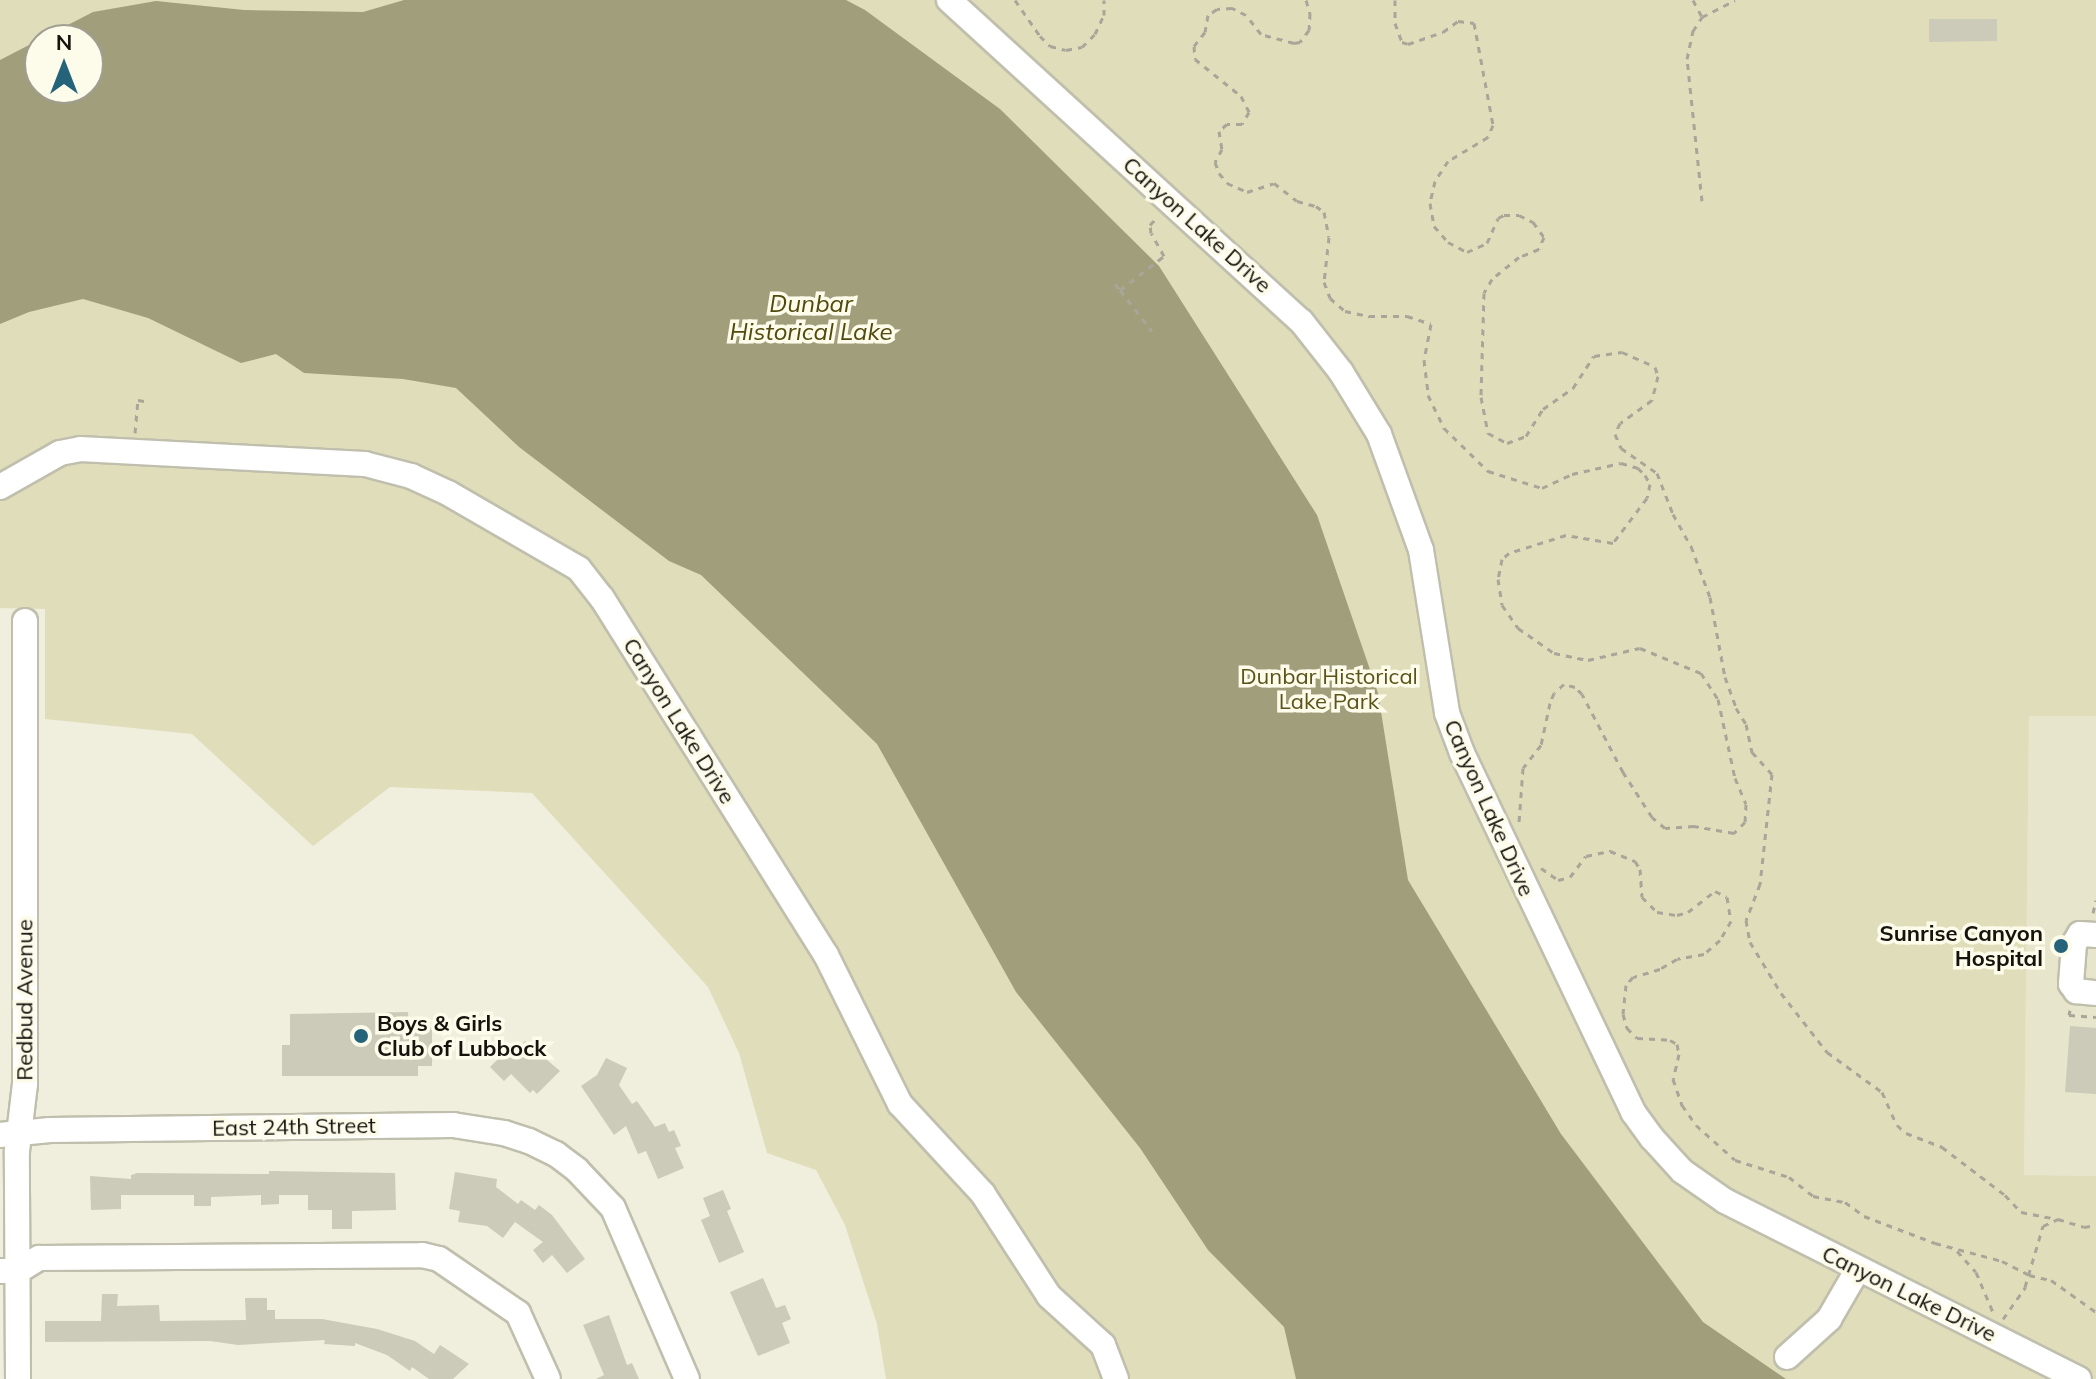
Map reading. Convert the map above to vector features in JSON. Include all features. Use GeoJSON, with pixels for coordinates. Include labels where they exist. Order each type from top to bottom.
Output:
{"type":"FeatureCollection","features":[{"type":"Feature","properties":{"kind":"street","name":"Canyon Lake Drive"},"geometry":{"type":"LineString","coordinates":[[949,0],[1301,321],[1341,372],[1379,434],[1421,550],[1447,713],[1462,753],[1633,1112],[1682,1171],[1725,1201],[2079,1379]]}},
{"type":"Feature","properties":{"kind":"street","name":"Canyon Lake Drive"},"geometry":{"type":"LineString","coordinates":[[0,487],[60,453],[80,449],[365,464],[411,476],[448,493],[579,569],[602,598],[826,955],[900,1104],[917,1127],[983,1194],[1049,1296],[1103,1345],[1116,1379]]}},
{"type":"Feature","properties":{"kind":"street","name":"Redbud Avenue"},"geometry":{"type":"LineString","coordinates":[[18,1379],[9,1271],[10,1134],[25,1084],[25,621]]}},
{"type":"Feature","properties":{"kind":"street"},"geometry":{"type":"LineString","coordinates":[[2096,935],[2080,934],[2074,944],[2071,984],[2076,991],[2096,993]]}},
{"type":"Feature","properties":{"kind":"street","name":"East 24th Street"},"geometry":{"type":"LineString","coordinates":[[10,1134],[453,1125],[504,1133],[529,1141],[556,1154],[598,1188],[620,1221],[687,1379]]}},
{"type":"Feature","properties":{"kind":"street"},"geometry":{"type":"LineString","coordinates":[[9,1271],[39,1258],[422,1255],[439,1259],[518,1313],[548,1379]]}},
{"type":"Feature","properties":{"kind":"street"},"geometry":{"type":"LineString","coordinates":[[1787,1357],[1829,1319],[1858,1269]]}},
{"type":"Feature","properties":{"kind":"path"},"geometry":{"type":"LineString","coordinates":[[1015,0],[1050,46],[1066,50],[1082,47],[1095,34],[1104,15],[1104,0]]}},
{"type":"Feature","properties":{"kind":"path"},"geometry":{"type":"LineString","coordinates":[[1306,0],[1310,13],[1309,30],[1300,42],[1294,43],[1261,34],[1240,11],[1225,7],[1212,10],[1208,15],[1205,32],[1194,46],[1195,59],[1241,96],[1249,112],[1242,124],[1227,124],[1219,131],[1222,149],[1215,162],[1219,173],[1227,183],[1247,192],[1274,183],[1297,201],[1316,206],[1324,212],[1329,237],[1324,268],[1326,291],[1345,311],[1407,316],[1431,324],[1424,360],[1428,395],[1444,428],[1488,471],[1542,488],[1572,474],[1621,463],[1638,468],[1645,475],[1650,484],[1647,498],[1613,543],[1566,535],[1509,553],[1502,559],[1498,579],[1502,605],[1518,628],[1554,653],[1588,660],[1640,648],[1701,673],[1718,699],[1735,778],[1746,804],[1745,822],[1734,833],[1694,826],[1665,828],[1652,817],[1623,772],[1582,694],[1575,687],[1564,684],[1554,693],[1550,703],[1541,745],[1523,768],[1519,825]]}},
{"type":"Feature","properties":{"kind":"path"},"geometry":{"type":"LineString","coordinates":[[1395,0],[1395,23],[1402,42],[1408,44],[1443,32],[1458,21],[1474,23],[1493,125],[1488,137],[1448,161],[1435,181],[1430,203],[1434,226],[1448,242],[1467,252],[1487,243],[1498,218],[1510,214],[1533,222],[1544,237],[1539,249],[1506,266],[1484,293],[1481,397],[1488,433],[1507,443],[1526,436],[1543,409],[1573,388],[1594,356],[1622,352],[1655,367],[1658,376],[1652,400],[1620,423],[1615,434],[1621,448],[1657,473],[1673,514],[1691,546],[1710,597],[1725,677],[1736,708],[1746,724],[1752,752],[1772,774],[1760,884],[1746,920],[1750,942],[1776,986],[1827,1052],[1882,1092],[1897,1125],[1906,1133],[1942,1147],[1979,1178],[1995,1186],[2021,1212],[2084,1227],[2096,1225]]}},
{"type":"Feature","properties":{"kind":"path"},"geometry":{"type":"LineString","coordinates":[[1693,0],[1702,17]]}},
{"type":"Feature","properties":{"kind":"path"},"geometry":{"type":"LineString","coordinates":[[1702,201],[1687,59],[1693,31],[1702,17],[1735,0]]}},
{"type":"Feature","properties":{"kind":"path"},"geometry":{"type":"LineString","coordinates":[[1120,290],[1164,256],[1150,225],[1173,203]]}},
{"type":"Feature","properties":{"kind":"path"},"geometry":{"type":"LineString","coordinates":[[1115,284],[1152,331]]}},
{"type":"Feature","properties":{"kind":"path"},"geometry":{"type":"LineString","coordinates":[[1535,862],[1558,880],[1570,877],[1586,856],[1610,851],[1624,854],[1640,869],[1642,897],[1657,912],[1668,915],[1688,912],[1707,893],[1715,891],[1727,897],[1731,906],[1729,929],[1704,954],[1677,959],[1660,969],[1633,977],[1626,985],[1623,1014],[1627,1028],[1637,1038],[1670,1040],[1677,1044],[1674,1089],[1696,1125],[1735,1160],[1789,1177],[1813,1196],[1845,1202],[1864,1216],[2051,1280],[2084,1307],[2096,1312]]}},
{"type":"Feature","properties":{"kind":"path"},"geometry":{"type":"LineString","coordinates":[[1954,1248],[1967,1258],[1976,1272],[1999,1326],[2029,1275],[2040,1230],[2056,1219]]}},
{"type":"Feature","properties":{"kind":"shaded area","name":"Sunrise Canyon Hospital"},"geometry":{"type":"Polygon","coordinates":[[[2029,716],[2096,716],[2096,1176],[2024,1175],[2029,716]]]}},
{"type":"Feature","properties":{"kind":"green space","name":"Dunbar Historical Lake Park"},"geometry":{"type":"Polygon","coordinates":[[[0,0],[2096,0],[2096,716],[2029,716],[2024,1175],[2096,1176],[2096,1379],[886,1379],[877,1324],[845,1225],[816,1170],[767,1153],[739,1053],[708,987],[532,793],[390,787],[313,846],[192,734],[45,719],[45,609],[0,608],[0,0]]]}},
{"type":"Feature","properties":{"kind":"water","name":"Dunbar Historical Lake"},"geometry":{"type":"Polygon","coordinates":[[[404,0],[846,0],[865,10],[1000,109],[1159,266],[1317,515],[1378,693],[1408,880],[1561,1134],[1703,1322],[1786,1379],[1296,1379],[1284,1327],[1208,1250],[1140,1148],[1016,992],[877,744],[701,575],[669,561],[519,447],[456,388],[403,379],[304,373],[276,354],[241,363],[148,318],[83,299],[29,312],[0,324],[0,60],[24,48],[24,104],[104,104],[104,24],[70,24],[93,12],[156,1],[244,10],[363,12],[404,0]]]}},
{"type":"Feature","properties":{"kind":"building"},"geometry":{"type":"Polygon","coordinates":[[[1929,19],[1997,19],[1997,41],[1929,42],[1929,19]]]}},
{"type":"Feature","properties":{"kind":"building","name":"Boys & Girls Club of Lubbock"},"geometry":{"type":"Polygon","coordinates":[[[408,1012],[409,1027],[432,1027],[432,1066],[418,1066],[418,1076],[282,1076],[282,1045],[290,1045],[290,1014],[408,1012]]]}},
{"type":"Feature","properties":{"kind":"building"},"geometry":{"type":"Polygon","coordinates":[[[2070,1026],[2096,1028],[2096,1094],[2065,1092],[2070,1026]]]}},
{"type":"Feature","properties":{"kind":"building"},"geometry":{"type":"Polygon","coordinates":[[[525,1041],[560,1071],[537,1094],[533,1090],[530,1093],[511,1074],[504,1081],[490,1067],[507,1050],[511,1055],[525,1041]]]}},
{"type":"Feature","properties":{"kind":"building"},"geometry":{"type":"Polygon","coordinates":[[[606,1058],[627,1068],[619,1085],[632,1104],[637,1101],[655,1127],[665,1123],[669,1132],[674,1130],[681,1146],[675,1148],[684,1168],[658,1179],[646,1151],[638,1154],[626,1126],[614,1135],[581,1086],[597,1075],[606,1058]]]}},
{"type":"Feature","properties":{"kind":"building"},"geometry":{"type":"Polygon","coordinates":[[[269,1171],[395,1173],[396,1210],[352,1211],[352,1229],[332,1229],[332,1210],[308,1210],[308,1195],[279,1195],[279,1204],[261,1205],[261,1195],[211,1197],[211,1206],[194,1206],[194,1195],[121,1195],[121,1209],[91,1210],[90,1176],[131,1179],[131,1175],[137,1173],[269,1174],[269,1171]]]}},
{"type":"Feature","properties":{"kind":"building"},"geometry":{"type":"Polygon","coordinates":[[[455,1172],[497,1179],[496,1187],[518,1204],[521,1200],[535,1210],[539,1205],[552,1215],[585,1259],[567,1273],[552,1255],[543,1263],[533,1250],[543,1242],[515,1222],[503,1238],[487,1226],[458,1222],[460,1211],[449,1209],[455,1172]]]}},
{"type":"Feature","properties":{"kind":"building"},"geometry":{"type":"Polygon","coordinates":[[[723,1190],[731,1209],[727,1211],[744,1252],[719,1263],[701,1220],[710,1216],[703,1198],[723,1190]]]}},
{"type":"Feature","properties":{"kind":"building"},"geometry":{"type":"Polygon","coordinates":[[[763,1278],[776,1308],[785,1305],[791,1319],[782,1323],[790,1343],[758,1356],[730,1292],[763,1278]]]}},
{"type":"Feature","properties":{"kind":"building"},"geometry":{"type":"Polygon","coordinates":[[[102,1294],[118,1294],[117,1306],[159,1305],[160,1321],[246,1320],[245,1298],[267,1298],[267,1310],[275,1310],[275,1319],[322,1319],[377,1329],[415,1341],[434,1354],[440,1345],[469,1364],[453,1379],[429,1379],[412,1367],[410,1371],[387,1355],[355,1343],[355,1346],[324,1344],[325,1340],[238,1345],[210,1341],[45,1342],[45,1321],[101,1321],[102,1294]]]}},
{"type":"Feature","properties":{"kind":"building"},"geometry":{"type":"Polygon","coordinates":[[[609,1315],[627,1365],[632,1363],[639,1379],[596,1379],[604,1375],[583,1325],[609,1315]]]}},
{"type":"Feature","properties":{"kind":"place","name":"Sunrise Canyon Hospital"},"geometry":{"type":"Point","coordinates":[2061,946]}},
{"type":"Feature","properties":{"kind":"place","name":"Boys & Girls Club of Lubbock"},"geometry":{"type":"Point","coordinates":[361,1036]}}]}
